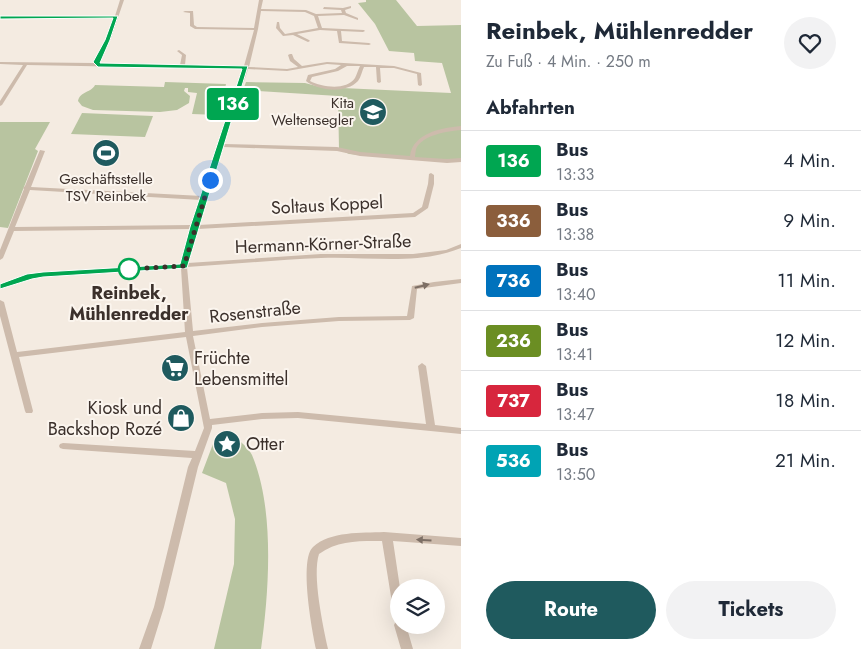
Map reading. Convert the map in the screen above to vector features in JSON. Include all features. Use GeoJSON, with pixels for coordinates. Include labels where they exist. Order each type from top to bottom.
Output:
{"type":"FeatureCollection","features":[{"type":"Feature","properties":{"kind":"street"},"geometry":{"type":"LineString","coordinates":[[98,65],[96,62],[108,40],[122,0]]}},
{"type":"Feature","properties":{"kind":"street"},"geometry":{"type":"LineString","coordinates":[[145,649],[159,607],[196,455],[206,434],[208,422],[189,333],[184,266],[194,227],[246,68],[261,0]]}},
{"type":"Feature","properties":{"kind":"street"},"geometry":{"type":"LineString","coordinates":[[260,10],[306,11],[316,15],[344,11],[350,7]]}},
{"type":"Feature","properties":{"kind":"street"},"geometry":{"type":"LineString","coordinates":[[324,8],[344,11],[357,19]]}},
{"type":"Feature","properties":{"kind":"street"},"geometry":{"type":"LineString","coordinates":[[278,10],[278,28],[284,35],[320,29],[363,31]]}},
{"type":"Feature","properties":{"kind":"street"},"geometry":{"type":"LineString","coordinates":[[185,12],[192,12],[192,26],[196,28],[256,29]]}},
{"type":"Feature","properties":{"kind":"street"},"geometry":{"type":"LineString","coordinates":[[330,14],[335,20]]}},
{"type":"Feature","properties":{"kind":"street"},"geometry":{"type":"LineString","coordinates":[[316,15],[320,29]]}},
{"type":"Feature","properties":{"kind":"street"},"geometry":{"type":"LineString","coordinates":[[0,18],[116,17]]}},
{"type":"Feature","properties":{"kind":"street"},"geometry":{"type":"LineString","coordinates":[[340,31],[340,42],[369,44]]}},
{"type":"Feature","properties":{"kind":"street"},"geometry":{"type":"LineString","coordinates":[[294,34],[308,41]]}},
{"type":"Feature","properties":{"kind":"street"},"geometry":{"type":"LineString","coordinates":[[179,51],[184,55],[182,67]]}},
{"type":"Feature","properties":{"kind":"street"},"geometry":{"type":"LineString","coordinates":[[290,55],[292,60],[301,67]]}},
{"type":"Feature","properties":{"kind":"street"},"geometry":{"type":"LineString","coordinates":[[345,65],[336,70],[310,76],[308,81],[322,86],[347,87],[355,81],[364,66],[364,57]]}},
{"type":"Feature","properties":{"kind":"street"},"geometry":{"type":"LineString","coordinates":[[394,67],[395,58]]}},
{"type":"Feature","properties":{"kind":"street"},"geometry":{"type":"LineString","coordinates":[[0,63],[278,69],[327,63],[394,67],[419,73],[420,85]]}},
{"type":"Feature","properties":{"kind":"street"},"geometry":{"type":"LineString","coordinates":[[0,105],[3,94],[26,63]]}},
{"type":"Feature","properties":{"kind":"street"},"geometry":{"type":"LineString","coordinates":[[378,67],[379,82]]}},
{"type":"Feature","properties":{"kind":"street"},"geometry":{"type":"LineString","coordinates":[[277,78],[278,69]]}},
{"type":"Feature","properties":{"kind":"street"},"geometry":{"type":"LineString","coordinates":[[412,158],[415,146],[424,139],[446,129],[461,128]]}},
{"type":"Feature","properties":{"kind":"street"},"geometry":{"type":"LineString","coordinates":[[221,145],[337,149],[360,154],[461,160]]}},
{"type":"Feature","properties":{"kind":"street"},"geometry":{"type":"LineString","coordinates":[[0,258],[42,150]]}},
{"type":"Feature","properties":{"kind":"street","name":"Soltaus Koppel"},"geometry":{"type":"LineString","coordinates":[[11,230],[194,227],[415,215],[425,208],[431,184],[431,175]]}},
{"type":"Feature","properties":{"kind":"street"},"geometry":{"type":"LineString","coordinates":[[26,188],[204,198]]}},
{"type":"Feature","properties":{"kind":"street","name":"Hermann-Körner-Straße"},"geometry":{"type":"LineString","coordinates":[[0,286],[30,276],[322,256],[423,255],[443,253],[461,246]]}},
{"type":"Feature","properties":{"kind":"street","name":"Rosenstraße"},"geometry":{"type":"LineString","coordinates":[[14,355],[262,325],[339,319],[410,318],[414,288],[461,281]]}},
{"type":"Feature","properties":{"kind":"street"},"geometry":{"type":"LineString","coordinates":[[0,302],[29,411]]}},
{"type":"Feature","properties":{"kind":"street"},"geometry":{"type":"LineString","coordinates":[[422,366],[431,428]]}},
{"type":"Feature","properties":{"kind":"street"},"geometry":{"type":"LineString","coordinates":[[208,422],[262,416],[298,415],[461,431]]}},
{"type":"Feature","properties":{"kind":"street"},"geometry":{"type":"LineString","coordinates":[[63,446],[196,455]]}},
{"type":"Feature","properties":{"kind":"street"},"geometry":{"type":"LineString","coordinates":[[322,649],[311,568],[314,552],[324,543],[338,538],[361,536],[461,542]]}},
{"type":"Feature","properties":{"kind":"street"},"geometry":{"type":"LineString","coordinates":[[387,538],[393,579]]}},
{"type":"Feature","properties":{"kind":"street"},"geometry":{"type":"LineString","coordinates":[[403,634],[407,649]]}},
{"type":"Feature","properties":{"kind":"green space"},"geometry":{"type":"Polygon","coordinates":[[[366,0],[396,0],[417,26],[461,25],[461,159],[418,160],[349,154],[339,149],[338,96],[243,90],[246,82],[305,83],[320,87],[451,93],[442,63],[415,61],[414,53],[389,51],[375,24],[358,3],[366,2],[366,0]]]}},
{"type":"Feature","properties":{"kind":"green space"},"geometry":{"type":"Polygon","coordinates":[[[165,82],[226,84],[219,115],[192,114],[197,93],[188,92],[188,88],[185,88],[184,91],[190,96],[189,103],[177,110],[160,112],[93,110],[82,106],[78,101],[81,95],[95,85],[164,87],[165,82]]]}},
{"type":"Feature","properties":{"kind":"green space"},"geometry":{"type":"Polygon","coordinates":[[[82,113],[153,116],[145,137],[71,134],[82,113]]]}},
{"type":"Feature","properties":{"kind":"green space"},"geometry":{"type":"Polygon","coordinates":[[[0,122],[50,122],[35,149],[38,151],[8,228],[0,227],[0,122]]]}},
{"type":"Feature","properties":{"kind":"green space"},"geometry":{"type":"Polygon","coordinates":[[[231,433],[252,455],[264,500],[267,525],[268,577],[261,649],[214,649],[234,564],[235,519],[226,483],[202,473],[216,436],[231,433]]]}},
{"type":"Feature","properties":{"kind":"bus line","name":"136"},"geometry":{"type":"LineString","coordinates":[[0,18],[116,17],[108,40],[96,62],[98,65],[246,68],[238,87],[222,143],[194,227],[184,266],[30,276],[0,286]]}},
{"type":"Feature","properties":{"kind":"place","name":"Kita Weltensegler"},"geometry":{"type":"Point","coordinates":[373,112]}},
{"type":"Feature","properties":{"kind":"place","name":"Geschäftsstelle TSV Reinbek"},"geometry":{"type":"Point","coordinates":[106,153]}},
{"type":"Feature","properties":{"kind":"place","name":"Reinbek, Mühlenredder"},"geometry":{"type":"Point","coordinates":[129,269]}},
{"type":"Feature","properties":{"kind":"place","name":"Früchte Lebensmittel"},"geometry":{"type":"Point","coordinates":[175,368]}},
{"type":"Feature","properties":{"kind":"place","name":"Kiosk und Backshop Rozé"},"geometry":{"type":"Point","coordinates":[181,418]}},
{"type":"Feature","properties":{"kind":"place","name":"Otter"},"geometry":{"type":"Point","coordinates":[227,444]}},
{"type":"Feature","properties":{"kind":"route"},"geometry":{"type":"LineString","coordinates":[[129,269],[184,266],[194,227],[210,180]]}}]}
